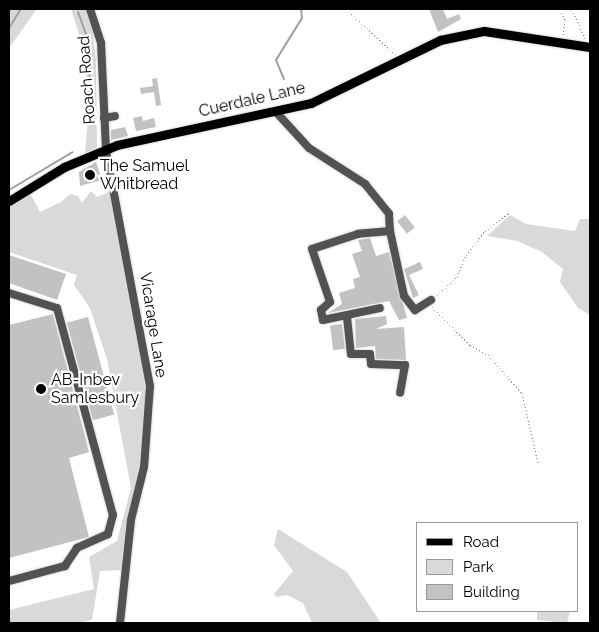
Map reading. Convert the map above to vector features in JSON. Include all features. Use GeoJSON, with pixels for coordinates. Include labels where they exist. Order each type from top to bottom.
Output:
{"type":"FeatureCollection","features":[{"type":"Feature","properties":{"kind":"main road","name":"Cuerdale Lane"},"geometry":{"type":"LineString","coordinates":[[9,201],[64,168],[106,150],[166,133],[276,112],[354,85],[399,58],[424,46],[468,33],[500,33],[562,45],[588,46]]}},
{"type":"Feature","properties":{"kind":"street","name":"Roach Road"},"geometry":{"type":"LineString","coordinates":[[90,9],[101,44],[106,150]]}},
{"type":"Feature","properties":{"kind":"street"},"geometry":{"type":"LineString","coordinates":[[276,112],[309,148],[374,193],[390,214],[390,231],[404,296],[415,310],[430,303]]}},
{"type":"Feature","properties":{"kind":"street"},"geometry":{"type":"LineString","coordinates":[[104,118],[116,116]]}},
{"type":"Feature","properties":{"kind":"street","name":"Vicarage Lane"},"geometry":{"type":"LineString","coordinates":[[106,150],[150,386],[145,460],[131,520],[120,623]]}},
{"type":"Feature","properties":{"kind":"street"},"geometry":{"type":"LineString","coordinates":[[380,308],[347,317],[323,320],[321,310],[330,302],[312,249],[358,234],[390,231]]}},
{"type":"Feature","properties":{"kind":"street"},"geometry":{"type":"LineString","coordinates":[[9,293],[57,308],[113,516],[108,534],[77,548],[66,566],[9,580]]}},
{"type":"Feature","properties":{"kind":"street"},"geometry":{"type":"LineString","coordinates":[[347,317],[351,354],[370,354],[372,364],[405,365],[400,393]]}},
{"type":"Feature","properties":{"kind":"path"},"geometry":{"type":"LineString","coordinates":[[346,9],[399,58]]}},
{"type":"Feature","properties":{"kind":"path"},"geometry":{"type":"LineString","coordinates":[[560,9],[565,20],[562,45]]}},
{"type":"Feature","properties":{"kind":"path"},"geometry":{"type":"LineString","coordinates":[[572,9],[584,31],[588,46]]}},
{"type":"Feature","properties":{"kind":"path"},"geometry":{"type":"LineString","coordinates":[[509,213],[485,231],[466,255],[457,277],[430,303],[470,345],[488,355],[522,393],[538,463]]}},
{"type":"Feature","properties":{"kind":"green space"},"geometry":{"type":"Polygon","coordinates":[[[9,9],[37,9],[9,48],[9,9]]]}},
{"type":"Feature","properties":{"kind":"green space"},"geometry":{"type":"Polygon","coordinates":[[[71,9],[85,9],[91,16],[96,61],[97,149],[85,153],[89,108],[84,49],[71,9]]]}},
{"type":"Feature","properties":{"kind":"green space"},"geometry":{"type":"Polygon","coordinates":[[[91,191],[97,197],[109,192],[126,265],[146,392],[140,471],[122,570],[100,571],[92,620],[78,623],[9,623],[9,610],[94,589],[89,557],[117,541],[131,488],[107,359],[90,308],[74,285],[77,275],[9,252],[9,207],[30,193],[40,212],[61,202],[70,194],[78,196],[82,203],[91,191]]]}},
{"type":"Feature","properties":{"kind":"green space"},"geometry":{"type":"Polygon","coordinates":[[[510,215],[526,224],[575,231],[580,219],[590,219],[590,315],[578,308],[560,282],[563,269],[542,252],[517,241],[487,236],[510,215]]]}},
{"type":"Feature","properties":{"kind":"green space"},"geometry":{"type":"Polygon","coordinates":[[[278,529],[347,572],[381,623],[312,623],[303,603],[287,595],[276,597],[274,594],[293,571],[274,545],[278,529]]]}},
{"type":"Feature","properties":{"kind":"green space"},"geometry":{"type":"Polygon","coordinates":[[[537,612],[570,612],[567,623],[537,620],[537,612]]]}},
{"type":"Feature","properties":{"kind":"building"},"geometry":{"type":"Polygon","coordinates":[[[429,9],[443,9],[447,19],[459,14],[461,19],[438,32],[429,9]]]}},
{"type":"Feature","properties":{"kind":"building"},"geometry":{"type":"Polygon","coordinates":[[[157,78],[161,105],[156,106],[154,92],[141,94],[140,88],[153,86],[152,79],[157,78]]]}},
{"type":"Feature","properties":{"kind":"building"},"geometry":{"type":"Polygon","coordinates":[[[142,116],[143,121],[154,118],[156,127],[136,131],[133,118],[142,116]]]}},
{"type":"Feature","properties":{"kind":"building"},"geometry":{"type":"Polygon","coordinates":[[[125,127],[128,136],[111,140],[111,130],[125,127]]]}},
{"type":"Feature","properties":{"kind":"building","name":"The Samuel Whitbread"},"geometry":{"type":"Polygon","coordinates":[[[96,162],[102,180],[80,186],[79,172],[96,162]]]}},
{"type":"Feature","properties":{"kind":"building"},"geometry":{"type":"Polygon","coordinates":[[[405,215],[415,228],[407,234],[397,221],[405,215]]]}},
{"type":"Feature","properties":{"kind":"building"},"geometry":{"type":"Polygon","coordinates":[[[370,238],[376,256],[389,252],[407,318],[399,320],[389,301],[328,313],[342,304],[339,293],[355,288],[353,279],[360,277],[352,254],[362,251],[358,240],[370,238]]]}},
{"type":"Feature","properties":{"kind":"building"},"geometry":{"type":"Polygon","coordinates":[[[9,255],[66,274],[57,300],[9,283],[9,255]]]}},
{"type":"Feature","properties":{"kind":"building"},"geometry":{"type":"Polygon","coordinates":[[[420,262],[423,269],[409,275],[419,295],[413,298],[404,269],[420,262]]]}},
{"type":"Feature","properties":{"kind":"building","name":"AB-Inbev Samlesbury"},"geometry":{"type":"Polygon","coordinates":[[[53,314],[89,452],[69,458],[89,537],[9,558],[9,325],[53,314]]]}},
{"type":"Feature","properties":{"kind":"building"},"geometry":{"type":"Polygon","coordinates":[[[386,316],[387,324],[376,329],[404,327],[406,360],[376,359],[375,346],[356,348],[355,319],[386,316]]]}},
{"type":"Feature","properties":{"kind":"building"},"geometry":{"type":"Polygon","coordinates":[[[88,317],[114,415],[93,420],[67,323],[88,317]]]}},
{"type":"Feature","properties":{"kind":"building"},"geometry":{"type":"Polygon","coordinates":[[[342,324],[345,349],[333,350],[330,325],[342,324]]]}},
{"type":"Feature","properties":{"kind":"waterway"},"geometry":{"type":"LineString","coordinates":[[9,28],[21,9]]}},
{"type":"Feature","properties":{"kind":"waterway"},"geometry":{"type":"LineString","coordinates":[[284,79],[276,60],[302,18],[301,9]]}},
{"type":"Feature","properties":{"kind":"waterway"},"geometry":{"type":"LineString","coordinates":[[78,12],[89,43],[90,115]]}},
{"type":"Feature","properties":{"kind":"waterway"},"geometry":{"type":"LineString","coordinates":[[9,190],[73,152]]}},
{"type":"Feature","properties":{"kind":"place","name":"The Samuel Whitbread"},"geometry":{"type":"Point","coordinates":[90,175]}},
{"type":"Feature","properties":{"kind":"place","name":"AB-Inbev Samlesbury"},"geometry":{"type":"Point","coordinates":[41,389]}}]}
